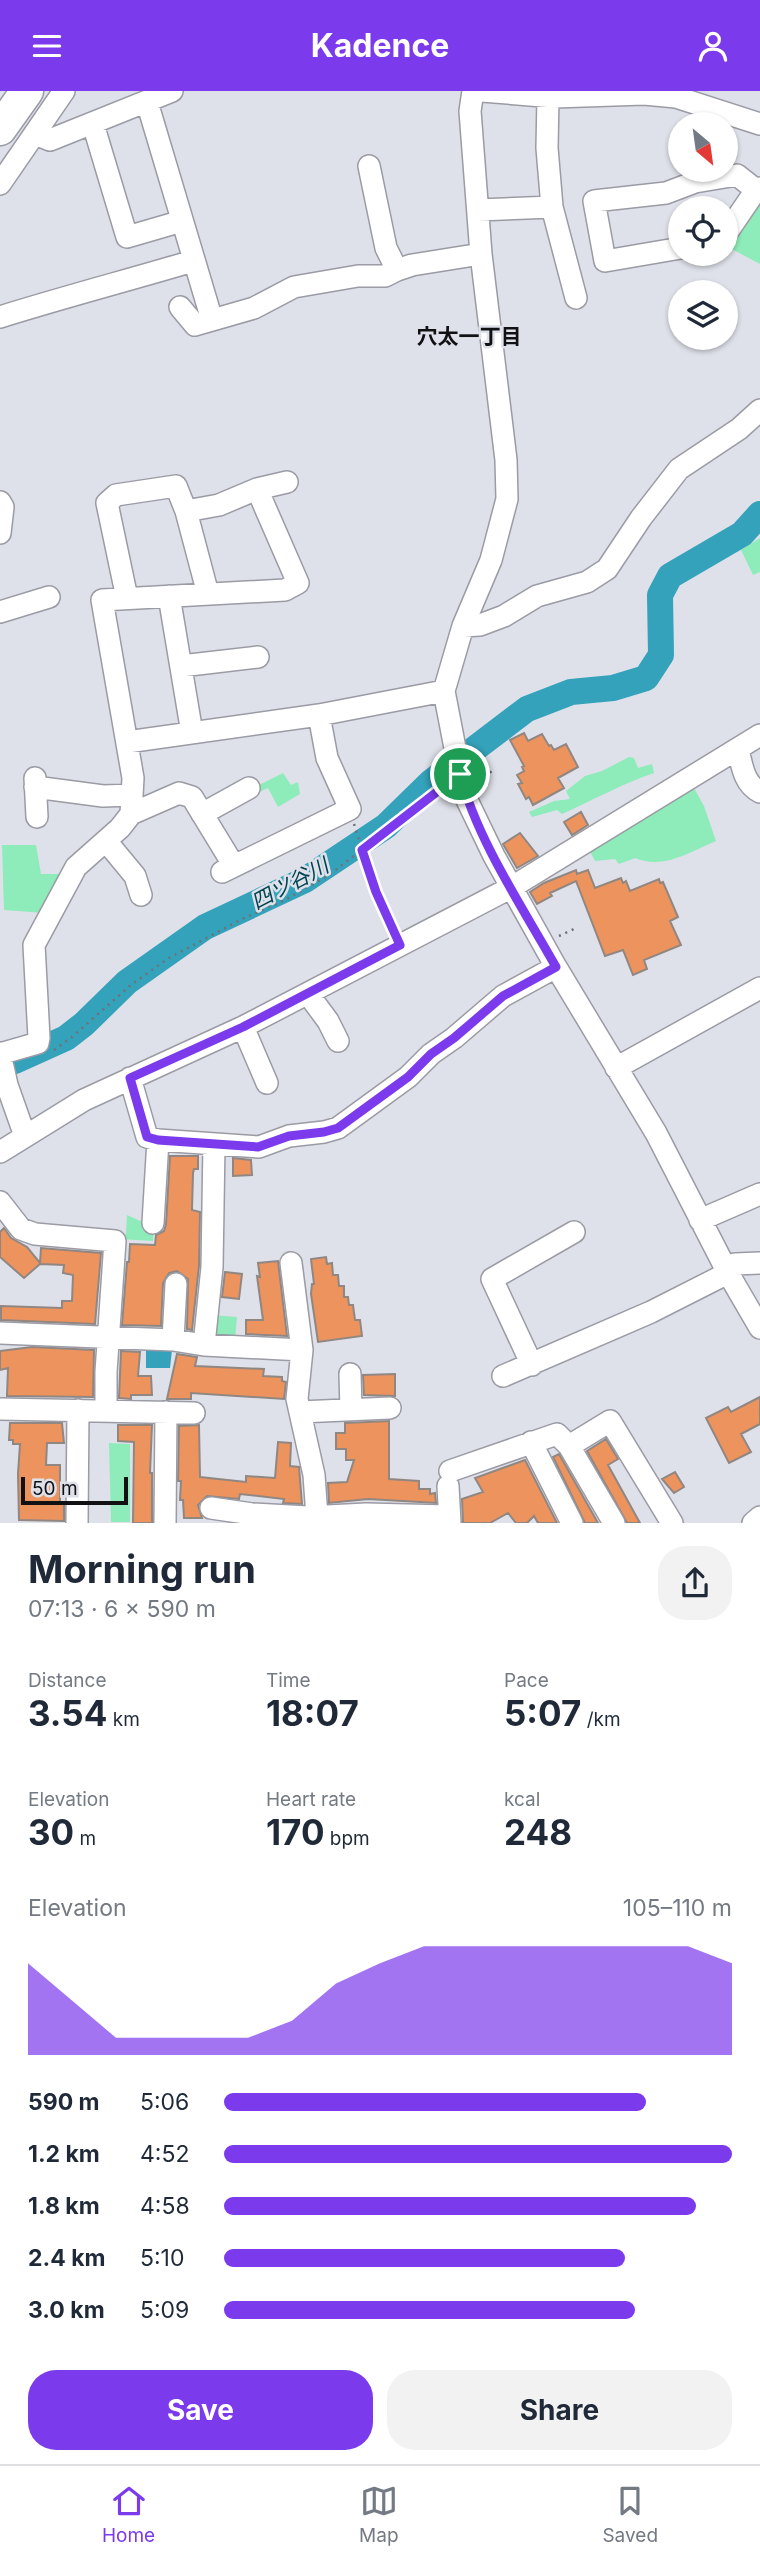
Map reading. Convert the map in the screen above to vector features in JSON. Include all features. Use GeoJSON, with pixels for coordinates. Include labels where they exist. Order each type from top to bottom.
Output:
{"type":"FeatureCollection","features":[{"type":"Feature","properties":{"kind":"highway"},"geometry":{"type":"LineString","coordinates":[[0,129],[27,91]]}},
{"type":"Feature","properties":{"kind":"street"},"geometry":{"type":"LineString","coordinates":[[0,159],[49,91]]}},
{"type":"Feature","properties":{"kind":"street"},"geometry":{"type":"LineString","coordinates":[[0,184],[64,91]]}},
{"type":"Feature","properties":{"kind":"street"},"geometry":{"type":"LineString","coordinates":[[35,134],[50,140],[172,91]]}},
{"type":"Feature","properties":{"kind":"street"},"geometry":{"type":"LineString","coordinates":[[473,91],[470,111],[481,254],[505,447],[508,499],[491,560],[463,626],[444,691],[458,766],[466,798],[494,856],[556,967],[656,1133],[726,1271],[760,1328]]}},
{"type":"Feature","properties":{"kind":"street"},"geometry":{"type":"LineString","coordinates":[[482,91],[554,95],[644,93],[676,97],[760,124]]}},
{"type":"Feature","properties":{"kind":"street"},"geometry":{"type":"LineString","coordinates":[[554,95],[547,148],[552,207],[576,298]]}},
{"type":"Feature","properties":{"kind":"street"},"geometry":{"type":"LineString","coordinates":[[147,102],[212,320]]}},
{"type":"Feature","properties":{"kind":"street"},"geometry":{"type":"LineString","coordinates":[[93,124],[127,237],[181,221]]}},
{"type":"Feature","properties":{"kind":"street"},"geometry":{"type":"LineString","coordinates":[[369,166],[386,248],[397,270]]}},
{"type":"Feature","properties":{"kind":"street"},"geometry":{"type":"LineString","coordinates":[[668,250],[605,261],[594,201],[666,193],[695,182],[737,176],[758,189],[738,217]]}},
{"type":"Feature","properties":{"kind":"street"},"geometry":{"type":"LineString","coordinates":[[478,210],[552,207]]}},
{"type":"Feature","properties":{"kind":"street"},"geometry":{"type":"LineString","coordinates":[[180,307],[195,325],[254,308],[294,287],[358,276],[384,276],[412,265],[481,254]]}},
{"type":"Feature","properties":{"kind":"street"},"geometry":{"type":"LineString","coordinates":[[0,317],[75,286],[104,288],[193,261]]}},
{"type":"Feature","properties":{"kind":"street"},"geometry":{"type":"LineString","coordinates":[[463,626],[480,625],[503,616],[537,596],[587,582],[607,569],[641,517],[679,469],[739,429],[760,410]]}},
{"type":"Feature","properties":{"kind":"street"},"geometry":{"type":"LineString","coordinates":[[186,511],[219,505],[257,489],[288,482]]}},
{"type":"Feature","properties":{"kind":"street"},"geometry":{"type":"LineString","coordinates":[[127,598],[107,503],[116,495],[176,487],[186,511],[208,594]]}},
{"type":"Feature","properties":{"kind":"street"},"geometry":{"type":"LineString","coordinates":[[25,1136],[7,1085],[1,1058],[38,1043],[34,945],[76,867],[106,841],[132,804],[133,778],[102,600],[285,590],[298,583],[257,489]]}},
{"type":"Feature","properties":{"kind":"street"},"geometry":{"type":"LineString","coordinates":[[0,502],[3,507],[3,526],[0,533]]}},
{"type":"Feature","properties":{"kind":"street"},"geometry":{"type":"LineString","coordinates":[[169,596],[192,733]]}},
{"type":"Feature","properties":{"kind":"street"},"geometry":{"type":"LineString","coordinates":[[0,612],[49,597]]}},
{"type":"Feature","properties":{"kind":"street"},"geometry":{"type":"LineString","coordinates":[[181,666],[258,657]]}},
{"type":"Feature","properties":{"kind":"street"},"geometry":{"type":"LineString","coordinates":[[127,742],[319,715],[444,691]]}},
{"type":"Feature","properties":{"kind":"street"},"geometry":{"type":"LineString","coordinates":[[37,817],[35,782],[132,804],[179,793],[191,797],[202,814],[228,869],[350,809],[327,758],[319,715]]}},
{"type":"Feature","properties":{"kind":"street"},"geometry":{"type":"LineString","coordinates":[[0,1152],[84,1100],[243,1027],[512,887],[760,735]]}},
{"type":"Feature","properties":{"kind":"street"},"geometry":{"type":"LineString","coordinates":[[738,750],[745,775],[752,788],[760,792]]}},
{"type":"Feature","properties":{"kind":"street"},"geometry":{"type":"LineString","coordinates":[[202,814],[249,788]]}},
{"type":"Feature","properties":{"kind":"street"},"geometry":{"type":"LineString","coordinates":[[106,841],[135,876],[141,895]]}},
{"type":"Feature","properties":{"kind":"street"},"geometry":{"type":"LineString","coordinates":[[130,1078],[147,1137],[258,1147],[289,1136],[324,1132],[338,1128],[408,1077],[431,1054],[503,996],[556,967]]}},
{"type":"Feature","properties":{"kind":"street"},"geometry":{"type":"LineString","coordinates":[[616,1068],[760,988]]}},
{"type":"Feature","properties":{"kind":"street"},"geometry":{"type":"LineString","coordinates":[[308,993],[328,1021],[338,1041]]}},
{"type":"Feature","properties":{"kind":"street"},"geometry":{"type":"LineString","coordinates":[[243,1027],[267,1083]]}},
{"type":"Feature","properties":{"kind":"street"},"geometry":{"type":"LineString","coordinates":[[153,1223],[158,1140]]}},
{"type":"Feature","properties":{"kind":"street"},"geometry":{"type":"LineString","coordinates":[[204,1345],[212,1267],[214,1144]]}},
{"type":"Feature","properties":{"kind":"street"},"geometry":{"type":"LineString","coordinates":[[700,1220],[760,1194]]}},
{"type":"Feature","properties":{"kind":"street"},"geometry":{"type":"LineString","coordinates":[[0,1202],[21,1229],[34,1234],[115,1241],[106,1411]]}},
{"type":"Feature","properties":{"kind":"street"},"geometry":{"type":"LineString","coordinates":[[532,1365],[492,1279],[574,1232]]}},
{"type":"Feature","properties":{"kind":"street"},"geometry":{"type":"LineString","coordinates":[[291,1263],[302,1350],[297,1399],[314,1475],[317,1517]]}},
{"type":"Feature","properties":{"kind":"street"},"geometry":{"type":"LineString","coordinates":[[503,1376],[651,1312],[735,1264],[760,1263]]}},
{"type":"Feature","properties":{"kind":"street"},"geometry":{"type":"LineString","coordinates":[[173,1340],[176,1284]]}},
{"type":"Feature","properties":{"kind":"street"},"geometry":{"type":"LineString","coordinates":[[0,1333],[173,1340],[204,1345],[302,1350]]}},
{"type":"Feature","properties":{"kind":"street"},"geometry":{"type":"LineString","coordinates":[[350,1374],[351,1410]]}},
{"type":"Feature","properties":{"kind":"street"},"geometry":{"type":"LineString","coordinates":[[300,1412],[390,1408]]}},
{"type":"Feature","properties":{"kind":"street"},"geometry":{"type":"LineString","coordinates":[[0,1409],[194,1413]]}},
{"type":"Feature","properties":{"kind":"street"},"geometry":{"type":"LineString","coordinates":[[76,1523],[78,1411]]}},
{"type":"Feature","properties":{"kind":"street"},"geometry":{"type":"LineString","coordinates":[[165,1523],[166,1412]]}},
{"type":"Feature","properties":{"kind":"street"},"geometry":{"type":"LineString","coordinates":[[569,1446],[610,1421],[672,1523]]}},
{"type":"Feature","properties":{"kind":"street"},"geometry":{"type":"LineString","coordinates":[[211,1508],[251,1518],[366,1514],[449,1519],[449,1478],[531,1442],[557,1434],[569,1446],[614,1523]]}},
{"type":"Feature","properties":{"kind":"street"},"geometry":{"type":"LineString","coordinates":[[531,1442],[572,1523]]}},
{"type":"Feature","properties":{"kind":"street"},"geometry":{"type":"LineString","coordinates":[[752,1523],[760,1517]]}},
{"type":"Feature","properties":{"kind":"path"},"geometry":{"type":"LineString","coordinates":[[46,1055],[72,1037],[132,984],[169,958],[329,875],[458,766]]}},
{"type":"Feature","properties":{"kind":"path"},"geometry":{"type":"LineString","coordinates":[[486,774],[493,771]]}},
{"type":"Feature","properties":{"kind":"path"},"geometry":{"type":"LineString","coordinates":[[359,838],[376,892],[400,945]]}},
{"type":"Feature","properties":{"kind":"green space"},"geometry":{"type":"Polygon","coordinates":[[[760,198],[760,264],[738,252],[738,229],[760,198]]]}},
{"type":"Feature","properties":{"kind":"green space"},"geometry":{"type":"Polygon","coordinates":[[[760,538],[760,572],[753,575],[741,550],[760,538]]]}},
{"type":"Feature","properties":{"kind":"green space"},"geometry":{"type":"Polygon","coordinates":[[[629,757],[634,758],[638,768],[652,764],[654,773],[562,814],[557,810],[532,817],[529,812],[554,801],[570,799],[566,791],[585,776],[602,771],[629,757]]]}},
{"type":"Feature","properties":{"kind":"green space"},"geometry":{"type":"Polygon","coordinates":[[[283,773],[291,785],[298,782],[300,794],[278,807],[268,788],[257,793],[255,787],[283,773]]]}},
{"type":"Feature","properties":{"kind":"green space"},"geometry":{"type":"Polygon","coordinates":[[[694,788],[704,806],[716,841],[666,861],[635,858],[619,864],[615,859],[595,861],[589,850],[683,790],[686,794],[694,788]]]}},
{"type":"Feature","properties":{"kind":"green space"},"geometry":{"type":"Polygon","coordinates":[[[2,845],[36,845],[41,874],[62,874],[44,913],[4,910],[2,845]]]}},
{"type":"Feature","properties":{"kind":"green space"},"geometry":{"type":"Polygon","coordinates":[[[127,1215],[154,1227],[153,1241],[119,1239],[119,1236],[126,1234],[127,1215]]]}},
{"type":"Feature","properties":{"kind":"green space"},"geometry":{"type":"Polygon","coordinates":[[[211,1315],[237,1317],[235,1340],[208,1339],[211,1315]]]}},
{"type":"Feature","properties":{"kind":"green space"},"geometry":{"type":"Polygon","coordinates":[[[109,1443],[130,1444],[130,1522],[111,1522],[109,1443]]]}},
{"type":"Feature","properties":{"kind":"water"},"geometry":{"type":"Polygon","coordinates":[[[146,1348],[152,1348],[153,1351],[172,1350],[170,1368],[146,1368],[146,1348]]]}},
{"type":"Feature","properties":{"kind":"building"},"geometry":{"type":"Polygon","coordinates":[[[524,733],[528,741],[542,734],[554,750],[566,744],[578,767],[558,778],[564,788],[533,805],[529,797],[526,799],[518,784],[522,783],[517,775],[524,771],[524,766],[510,740],[524,733]]]}},
{"type":"Feature","properties":{"kind":"building"},"geometry":{"type":"Polygon","coordinates":[[[581,812],[588,825],[572,835],[564,822],[581,812]]]}},
{"type":"Feature","properties":{"kind":"building"},"geometry":{"type":"Polygon","coordinates":[[[520,833],[538,856],[517,868],[503,844],[520,833]]]}},
{"type":"Feature","properties":{"kind":"building"},"geometry":{"type":"Polygon","coordinates":[[[576,870],[577,874],[588,870],[595,888],[621,878],[623,883],[626,881],[630,891],[659,879],[660,883],[663,882],[678,917],[670,921],[681,945],[644,960],[647,969],[633,975],[623,950],[605,956],[576,881],[550,893],[552,896],[537,904],[530,892],[576,870]]]}},
{"type":"Feature","properties":{"kind":"building"},"geometry":{"type":"Polygon","coordinates":[[[170,1156],[198,1156],[198,1169],[194,1169],[193,1173],[192,1210],[200,1212],[199,1266],[192,1330],[187,1329],[188,1279],[177,1271],[169,1273],[163,1283],[161,1326],[122,1325],[130,1244],[155,1245],[156,1235],[164,1231],[166,1224],[170,1156]]]}},
{"type":"Feature","properties":{"kind":"building"},"geometry":{"type":"Polygon","coordinates":[[[233,1158],[251,1160],[252,1175],[233,1176],[233,1158]]]}},
{"type":"Feature","properties":{"kind":"building"},"geometry":{"type":"Polygon","coordinates":[[[4,1228],[11,1238],[27,1247],[40,1263],[41,1248],[101,1253],[95,1324],[1,1320],[1,1306],[62,1308],[62,1301],[72,1301],[73,1275],[63,1273],[64,1265],[40,1264],[24,1278],[0,1257],[0,1232],[4,1228]]]}},
{"type":"Feature","properties":{"kind":"building"},"geometry":{"type":"Polygon","coordinates":[[[326,1257],[327,1264],[332,1263],[333,1275],[338,1275],[339,1286],[344,1286],[344,1297],[348,1297],[349,1305],[353,1305],[355,1320],[360,1320],[362,1336],[318,1342],[311,1294],[314,1284],[311,1259],[326,1257]]]}},
{"type":"Feature","properties":{"kind":"building"},"geometry":{"type":"Polygon","coordinates":[[[278,1261],[287,1336],[246,1334],[246,1320],[263,1320],[257,1276],[260,1277],[258,1263],[278,1261]]]}},
{"type":"Feature","properties":{"kind":"building"},"geometry":{"type":"Polygon","coordinates":[[[225,1272],[242,1274],[239,1299],[222,1297],[225,1272]]]}},
{"type":"Feature","properties":{"kind":"building"},"geometry":{"type":"Polygon","coordinates":[[[32,1347],[94,1350],[93,1397],[7,1396],[8,1368],[0,1370],[0,1351],[32,1347]]]}},
{"type":"Feature","properties":{"kind":"building"},"geometry":{"type":"Polygon","coordinates":[[[121,1351],[140,1352],[138,1376],[151,1376],[152,1395],[119,1398],[121,1351]]]}},
{"type":"Feature","properties":{"kind":"building"},"geometry":{"type":"Polygon","coordinates":[[[177,1354],[197,1357],[195,1366],[264,1369],[263,1376],[282,1377],[282,1381],[286,1382],[284,1399],[191,1393],[191,1399],[167,1399],[177,1354]]]}},
{"type":"Feature","properties":{"kind":"building"},"geometry":{"type":"Polygon","coordinates":[[[395,1374],[395,1396],[364,1395],[363,1375],[395,1374]]]}},
{"type":"Feature","properties":{"kind":"building"},"geometry":{"type":"Polygon","coordinates":[[[760,1397],[760,1424],[741,1434],[751,1452],[729,1463],[706,1418],[728,1407],[731,1412],[760,1397]]]}},
{"type":"Feature","properties":{"kind":"building"},"geometry":{"type":"Polygon","coordinates":[[[389,1421],[389,1479],[419,1481],[419,1489],[430,1489],[430,1494],[435,1493],[436,1503],[368,1499],[329,1503],[328,1483],[347,1482],[354,1460],[346,1460],[346,1449],[336,1449],[336,1433],[345,1433],[345,1423],[389,1421]]]}},
{"type":"Feature","properties":{"kind":"building"},"geometry":{"type":"Polygon","coordinates":[[[10,1423],[62,1423],[64,1443],[47,1443],[46,1465],[60,1465],[60,1502],[64,1502],[64,1521],[19,1520],[20,1444],[13,1444],[13,1440],[9,1440],[10,1423]]]}},
{"type":"Feature","properties":{"kind":"building"},"geometry":{"type":"Polygon","coordinates":[[[118,1425],[152,1425],[152,1523],[133,1523],[134,1442],[118,1441],[118,1425]]]}},
{"type":"Feature","properties":{"kind":"building"},"geometry":{"type":"Polygon","coordinates":[[[199,1425],[200,1477],[246,1482],[246,1476],[275,1478],[278,1442],[291,1443],[290,1466],[299,1467],[302,1504],[240,1494],[239,1499],[207,1496],[198,1505],[202,1518],[184,1518],[183,1500],[180,1500],[181,1481],[178,1481],[179,1426],[199,1425]]]}},
{"type":"Feature","properties":{"kind":"building"},"geometry":{"type":"Polygon","coordinates":[[[606,1439],[618,1459],[608,1465],[640,1523],[627,1523],[587,1451],[606,1439]]]}},
{"type":"Feature","properties":{"kind":"building"},"geometry":{"type":"Polygon","coordinates":[[[559,1454],[598,1523],[585,1523],[553,1457],[559,1454]]]}},
{"type":"Feature","properties":{"kind":"building"},"geometry":{"type":"Polygon","coordinates":[[[525,1460],[557,1523],[538,1523],[534,1516],[527,1523],[516,1523],[508,1513],[490,1523],[463,1523],[462,1499],[483,1492],[475,1478],[525,1460]]]}},
{"type":"Feature","properties":{"kind":"building"},"geometry":{"type":"Polygon","coordinates":[[[675,1472],[684,1487],[674,1493],[662,1479],[675,1472]]]}},
{"type":"Feature","properties":{"kind":"waterway","name":"四ツ谷川"},"geometry":{"type":"LineString","coordinates":[[0,1064],[15,1061],[66,1038],[127,982],[205,927],[305,880],[386,826],[431,782],[527,709],[571,692],[613,688],[646,678],[661,655],[660,595],[670,576],[742,534],[760,514]]}},
{"type":"Feature","properties":{"kind":"district","name":"穴太一丁目"},"geometry":{"type":"Point","coordinates":[469,337]}},
{"type":"Feature","properties":{"kind":"route"},"geometry":{"type":"LineString","coordinates":[[460,774],[466,798],[494,856],[556,967],[503,996],[431,1054],[408,1077],[338,1128],[289,1136],[258,1147],[147,1137],[130,1078],[243,1027],[400,945],[376,892],[362,850],[460,774]]}}]}
